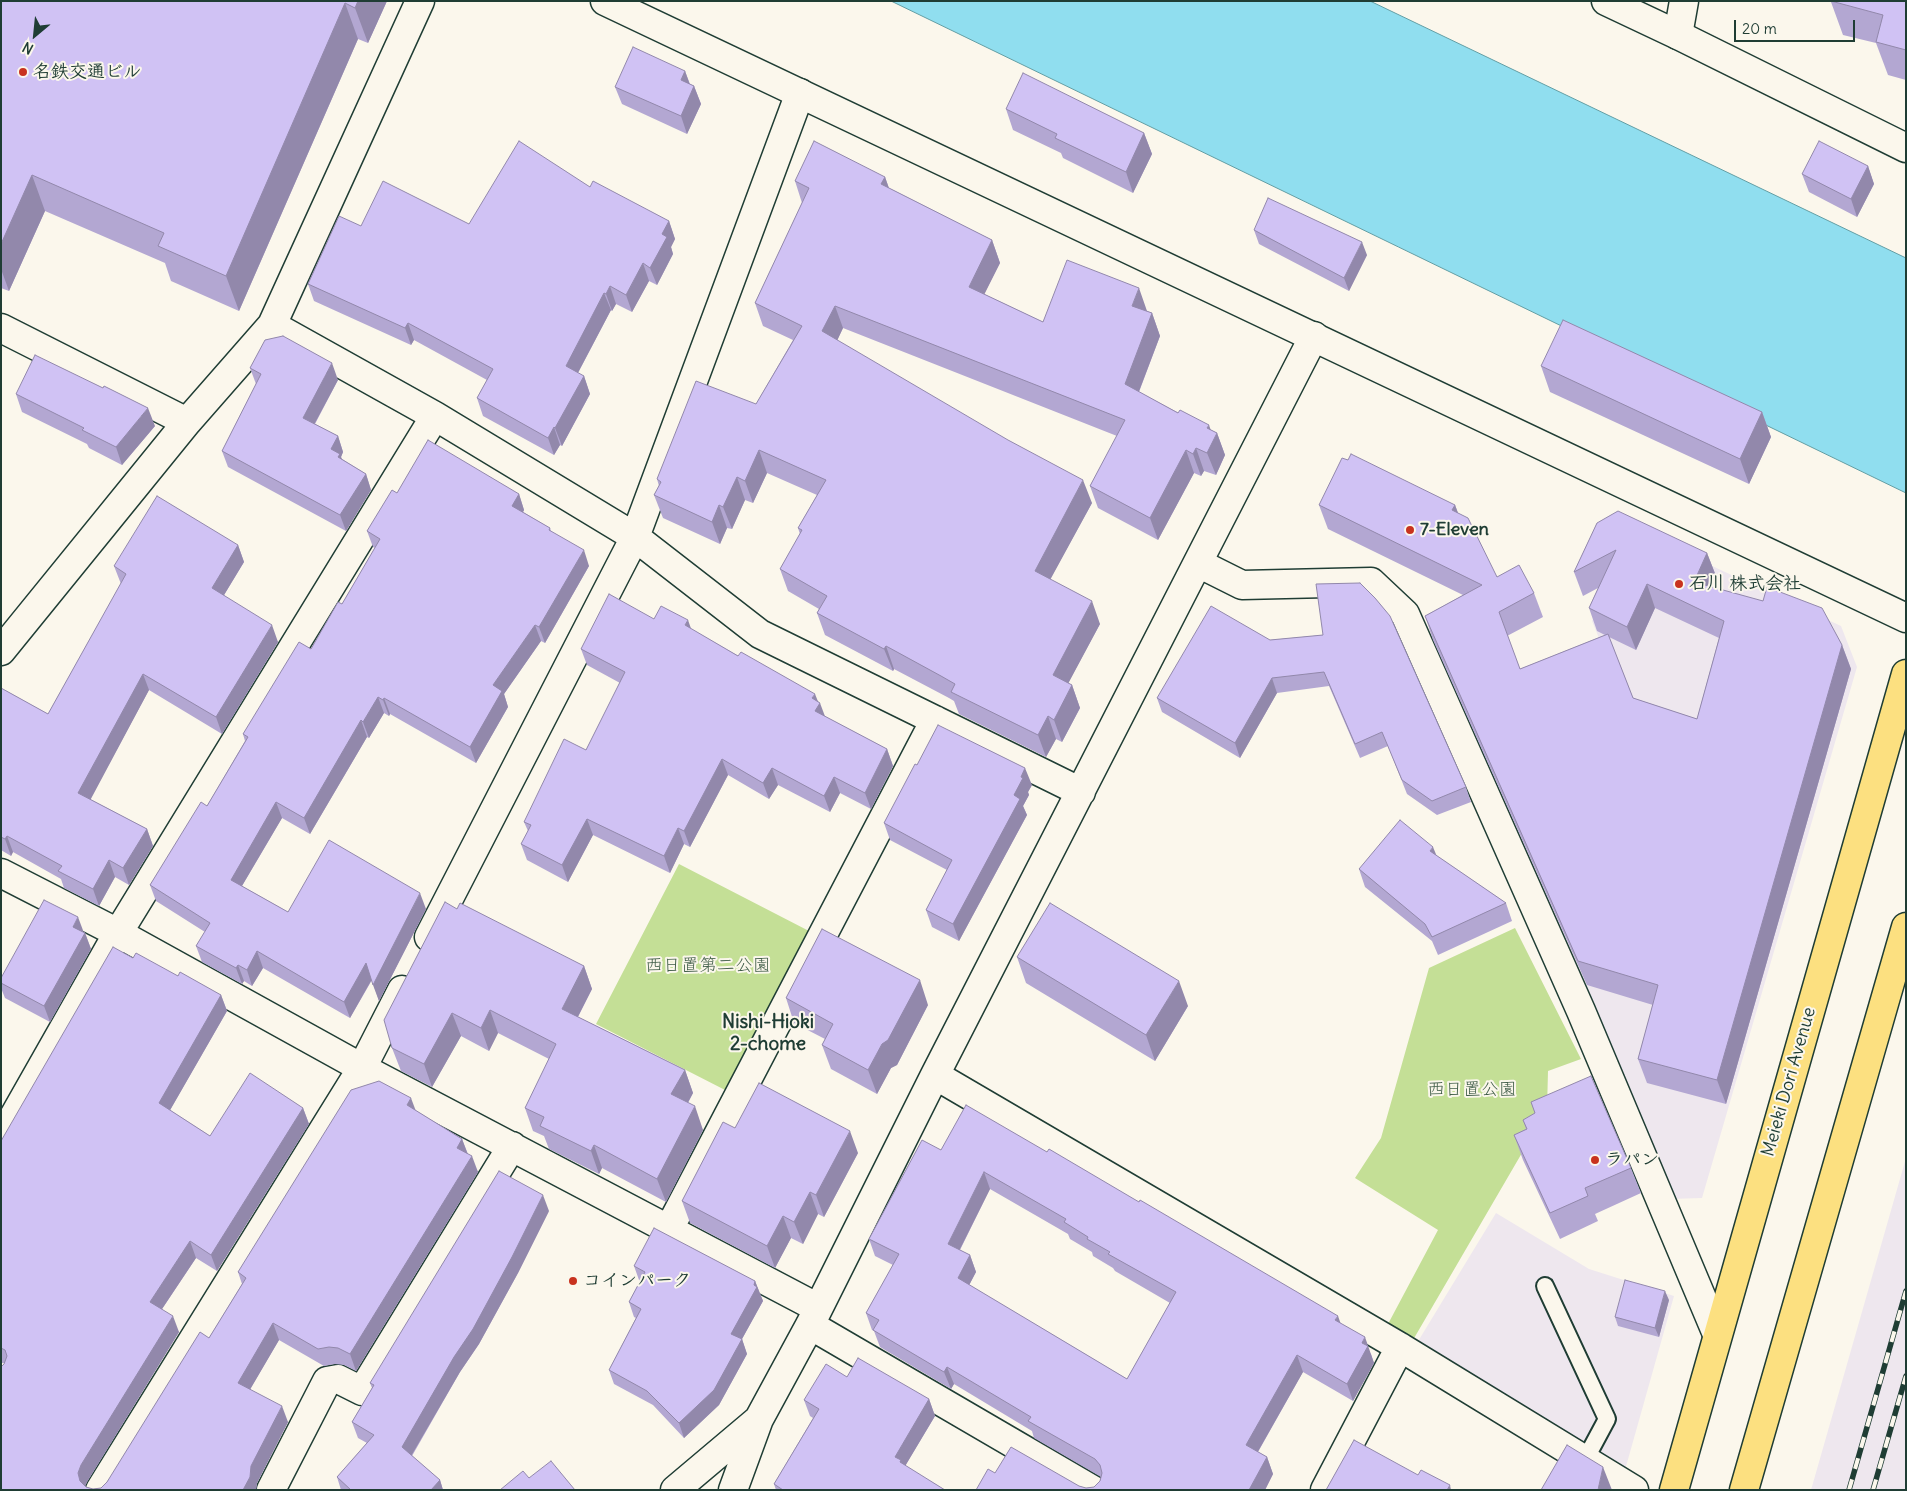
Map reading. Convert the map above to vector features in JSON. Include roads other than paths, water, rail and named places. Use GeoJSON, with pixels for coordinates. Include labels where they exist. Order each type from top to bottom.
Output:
{"type":"FeatureCollection","features":[{"type":"Feature","properties":{"kind":"main road","name":"Meieki Dori Avenue"},"geometry":{"type":"LineString","coordinates":[[1674,1490],[1906,674]]}},
{"type":"Feature","properties":{"kind":"main road"},"geometry":{"type":"LineString","coordinates":[[1744,1490],[1906,927]]}},
{"type":"Feature","properties":{"kind":"street"},"geometry":{"type":"LineString","coordinates":[[1,651],[187,422],[272,324],[420,1]]}},
{"type":"Feature","properties":{"kind":"street"},"geometry":{"type":"LineString","coordinates":[[605,1],[1906,618]]}},
{"type":"Feature","properties":{"kind":"street"},"geometry":{"type":"LineString","coordinates":[[1606,1],[1906,148]]}},
{"type":"Feature","properties":{"kind":"street"},"geometry":{"type":"LineString","coordinates":[[1678,35],[1684,1]]}},
{"type":"Feature","properties":{"kind":"street"},"geometry":{"type":"LineString","coordinates":[[100,1490],[362,1068],[635,537],[800,93]]}},
{"type":"Feature","properties":{"kind":"street"},"geometry":{"type":"LineString","coordinates":[[272,324],[435,416],[635,537],[760,634],[1081,792]]}},
{"type":"Feature","properties":{"kind":"street"},"geometry":{"type":"LineString","coordinates":[[1,328],[187,422]]}},
{"type":"Feature","properties":{"kind":"street"},"geometry":{"type":"LineString","coordinates":[[733,1490],[759,1419],[814,1316],[935,1074],[1314,336]]}},
{"type":"Feature","properties":{"kind":"street"},"geometry":{"type":"LineString","coordinates":[[1,1139],[118,933],[435,416]]}},
{"type":"Feature","properties":{"kind":"street"},"geometry":{"type":"LineString","coordinates":[[1198,563],[1242,585],[1372,582],[1405,614],[1581,1011],[1717,1334]]}},
{"type":"Feature","properties":{"kind":"street"},"geometry":{"type":"LineString","coordinates":[[669,1229],[935,720]]}},
{"type":"Feature","properties":{"kind":"street"},"geometry":{"type":"LineString","coordinates":[[1,873],[118,933],[362,1068],[669,1229],[814,1316],[1093,1490]]}},
{"type":"Feature","properties":{"kind":"street"},"geometry":{"type":"LineString","coordinates":[[935,1074],[1400,1347],[1634,1490]]}},
{"type":"Feature","properties":{"kind":"street"},"geometry":{"type":"LineString","coordinates":[[270,1490],[327,1381],[338,1379],[362,1391],[512,1146]]}},
{"type":"Feature","properties":{"kind":"street"},"geometry":{"type":"LineString","coordinates":[[1325,1490],[1400,1347]]}},
{"type":"Feature","properties":{"kind":"street"},"geometry":{"type":"LineString","coordinates":[[675,1490],[759,1419]]}},
{"type":"Feature","properties":{"kind":"lane"},"geometry":{"type":"LineString","coordinates":[[1545,1286],[1607,1419],[1585,1460]]}},
{"type":"Feature","properties":{"kind":"water"},"geometry":{"type":"Polygon","coordinates":[[[891,1],[1370,1],[1906,258],[1906,493],[891,1]]]}},
{"type":"Feature","properties":{"kind":"railway"},"geometry":{"type":"LineString","coordinates":[[1849,1490],[1906,1291]]}},
{"type":"Feature","properties":{"kind":"railway"},"geometry":{"type":"LineString","coordinates":[[1873,1490],[1906,1376]]}},
{"type":"Feature","properties":{"kind":"place","name":"名鉄交通ビル"},"geometry":{"type":"Point","coordinates":[23,72]}},
{"type":"Feature","properties":{"kind":"place","name":"7-Eleven"},"geometry":{"type":"Point","coordinates":[1410,530]}},
{"type":"Feature","properties":{"kind":"place","name":"石川 株式会社"},"geometry":{"type":"Point","coordinates":[1679,584]}},
{"type":"Feature","properties":{"kind":"place","name":"ラパン"},"geometry":{"type":"Point","coordinates":[1595,1160]}},
{"type":"Feature","properties":{"kind":"place","name":"コインパーク"},"geometry":{"type":"Point","coordinates":[573,1281]}},
{"type":"Feature","properties":{"kind":"district","name":"Nishi-Hioki 2-chome"},"geometry":{"type":"Point","coordinates":[768,1034]}},
{"type":"Feature","properties":{"kind":"park label","name":"西日置第二公園"},"geometry":{"type":"Point","coordinates":[708,966]}},
{"type":"Feature","properties":{"kind":"park label","name":"西日置公園"},"geometry":{"type":"Point","coordinates":[1472,1090]}}]}
